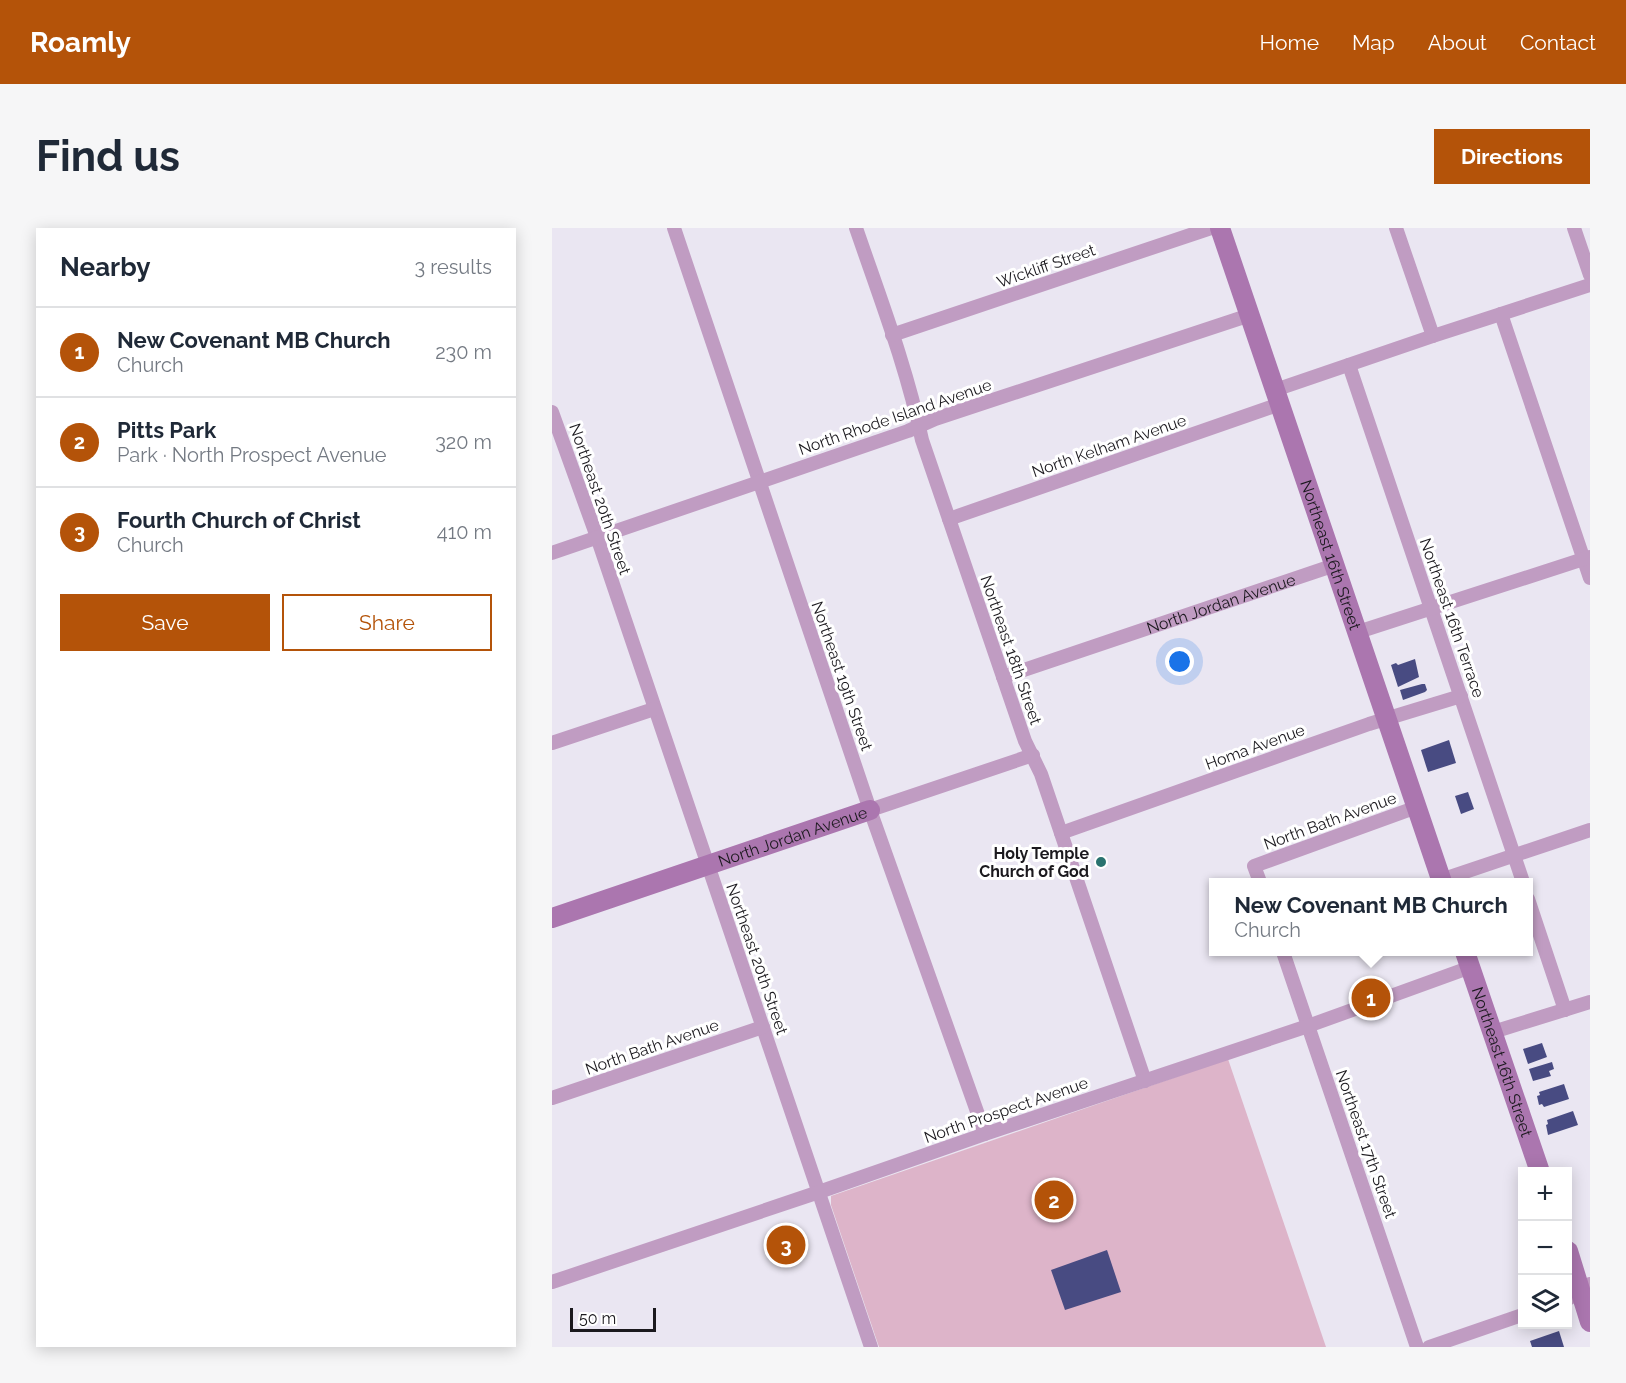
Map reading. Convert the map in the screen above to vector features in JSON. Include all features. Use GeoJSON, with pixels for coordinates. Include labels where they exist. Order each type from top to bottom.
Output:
{"type":"FeatureCollection","features":[{"type":"Feature","properties":{"kind":"street","name":"Northeast 19th Street"},"geometry":{"type":"LineString","coordinates":[[674,228],[870,810],[985,1134]]}},
{"type":"Feature","properties":{"kind":"street","name":"Northeast 18th Street"},"geometry":{"type":"LineString","coordinates":[[856,228],[892,335],[922,440],[1025,741],[1041,774],[1145,1081]]}},
{"type":"Feature","properties":{"kind":"street","name":"Wickliff Street"},"geometry":{"type":"LineString","coordinates":[[892,335],[1211,228]]}},
{"type":"Feature","properties":{"kind":"street","name":"Northeast 16th Street"},"geometry":{"type":"LineString","coordinates":[[1220,228],[1441,878]]}},
{"type":"Feature","properties":{"kind":"street"},"geometry":{"type":"LineString","coordinates":[[1396,228],[1433,336]]}},
{"type":"Feature","properties":{"kind":"street"},"geometry":{"type":"LineString","coordinates":[[1574,228],[1590,275]]}},
{"type":"Feature","properties":{"kind":"street","name":"North Kelham Avenue"},"geometry":{"type":"LineString","coordinates":[[949,519],[1277,397],[1349,365],[1590,285]]}},
{"type":"Feature","properties":{"kind":"street"},"geometry":{"type":"LineString","coordinates":[[1501,314],[1587,558],[1590,578]]}},
{"type":"Feature","properties":{"kind":"street","name":"North Rhode Island Avenue"},"geometry":{"type":"LineString","coordinates":[[552,553],[935,419],[1250,315]]}},
{"type":"Feature","properties":{"kind":"street","name":"Northeast 16th Terrace"},"geometry":{"type":"LineString","coordinates":[[1349,365],[1522,878]]}},
{"type":"Feature","properties":{"kind":"street","name":"Northeast 20th Street"},"geometry":{"type":"LineString","coordinates":[[552,412],[597,537],[871,1347]]}},
{"type":"Feature","properties":{"kind":"street"},"geometry":{"type":"LineString","coordinates":[[1358,632],[1587,558]]}},
{"type":"Feature","properties":{"kind":"street","name":"North Jordan Avenue"},"geometry":{"type":"LineString","coordinates":[[1003,677],[1335,565]]}},
{"type":"Feature","properties":{"kind":"street","name":"Homa Avenue"},"geometry":{"type":"LineString","coordinates":[[1061,833],[1369,724],[1461,696]]}},
{"type":"Feature","properties":{"kind":"street"},"geometry":{"type":"LineString","coordinates":[[552,743],[654,708]]}},
{"type":"Feature","properties":{"kind":"street","name":"North Jordan Avenue"},"geometry":{"type":"LineString","coordinates":[[552,918],[1033,755]]}},
{"type":"Feature","properties":{"kind":"street","name":"North Bath Avenue"},"geometry":{"type":"LineString","coordinates":[[1258,878],[1254,866],[1417,807]]}},
{"type":"Feature","properties":{"kind":"street"},"geometry":{"type":"LineString","coordinates":[[1450,878],[1590,830]]}},
{"type":"Feature","properties":{"kind":"street"},"geometry":{"type":"LineString","coordinates":[[1533,914],[1565,1010]]}},
{"type":"Feature","properties":{"kind":"street","name":"Northeast 17th Street"},"geometry":{"type":"LineString","coordinates":[[1285,956],[1417,1347]]}},
{"type":"Feature","properties":{"kind":"street","name":"Northeast 16th Street"},"geometry":{"type":"LineString","coordinates":[[1468,959],[1538,1167]]}},
{"type":"Feature","properties":{"kind":"street","name":"North Prospect Avenue"},"geometry":{"type":"LineString","coordinates":[[552,1282],[1308,1026],[1468,959]]}},
{"type":"Feature","properties":{"kind":"street"},"geometry":{"type":"LineString","coordinates":[[1493,1032],[1590,1002]]}},
{"type":"Feature","properties":{"kind":"street","name":"North Bath Avenue"},"geometry":{"type":"LineString","coordinates":[[552,1098],[763,1027]]}},
{"type":"Feature","properties":{"kind":"street"},"geometry":{"type":"LineString","coordinates":[[1572,1266],[1590,1322]]}},
{"type":"Feature","properties":{"kind":"street"},"geometry":{"type":"LineString","coordinates":[[1429,1347],[1518,1316]]}},
{"type":"Feature","properties":{"kind":"shaded area"},"geometry":{"type":"Polygon","coordinates":[[[1228,1059],[1326,1347],[879,1347],[831,1205],[831,1196],[1228,1059]]]}},
{"type":"Feature","properties":{"kind":"building"},"geometry":{"type":"Polygon","coordinates":[[[1415,659],[1419,677],[1398,687],[1391,665],[1415,659]]]}},
{"type":"Feature","properties":{"kind":"building"},"geometry":{"type":"Polygon","coordinates":[[[1425,684],[1427,690],[1425,692],[1403,700],[1400,690],[1425,684]]]}},
{"type":"Feature","properties":{"kind":"building"},"geometry":{"type":"Polygon","coordinates":[[[1449,740],[1456,763],[1428,772],[1421,750],[1449,740]]]}},
{"type":"Feature","properties":{"kind":"building"},"geometry":{"type":"Polygon","coordinates":[[[1468,792],[1474,809],[1461,814],[1455,796],[1468,792]]]}},
{"type":"Feature","properties":{"kind":"building"},"geometry":{"type":"Polygon","coordinates":[[[1542,1043],[1547,1057],[1528,1064],[1523,1049],[1542,1043]]]}},
{"type":"Feature","properties":{"kind":"building"},"geometry":{"type":"Polygon","coordinates":[[[1552,1062],[1554,1069],[1549,1071],[1551,1076],[1533,1081],[1529,1069],[1552,1062]]]}},
{"type":"Feature","properties":{"kind":"building"},"geometry":{"type":"Polygon","coordinates":[[[1564,1084],[1569,1099],[1544,1107],[1542,1104],[1539,1105],[1537,1096],[1540,1095],[1539,1092],[1564,1084]]]}},
{"type":"Feature","properties":{"kind":"building"},"geometry":{"type":"Polygon","coordinates":[[[1573,1111],[1578,1125],[1548,1135],[1547,1120],[1573,1111]]]}},
{"type":"Feature","properties":{"kind":"building"},"geometry":{"type":"Polygon","coordinates":[[[1107,1250],[1121,1292],[1065,1310],[1051,1270],[1107,1250]]]}},
{"type":"Feature","properties":{"kind":"building"},"geometry":{"type":"Polygon","coordinates":[[[1559,1331],[1564,1347],[1532,1347],[1530,1341],[1559,1331]]]}},
{"type":"Feature","properties":{"kind":"place","name":"Holy Temple Church of God"},"geometry":{"type":"Point","coordinates":[1101,862]}},
{"type":"Feature","properties":{"kind":"place","name":"New Covenant MB Church"},"geometry":{"type":"Point","coordinates":[1371,998]}},
{"type":"Feature","properties":{"kind":"place","name":"Pitts Park"},"geometry":{"type":"Point","coordinates":[1054,1200]}},
{"type":"Feature","properties":{"kind":"place","name":"Fourth Church of Christ"},"geometry":{"type":"Point","coordinates":[786,1245]}}]}
